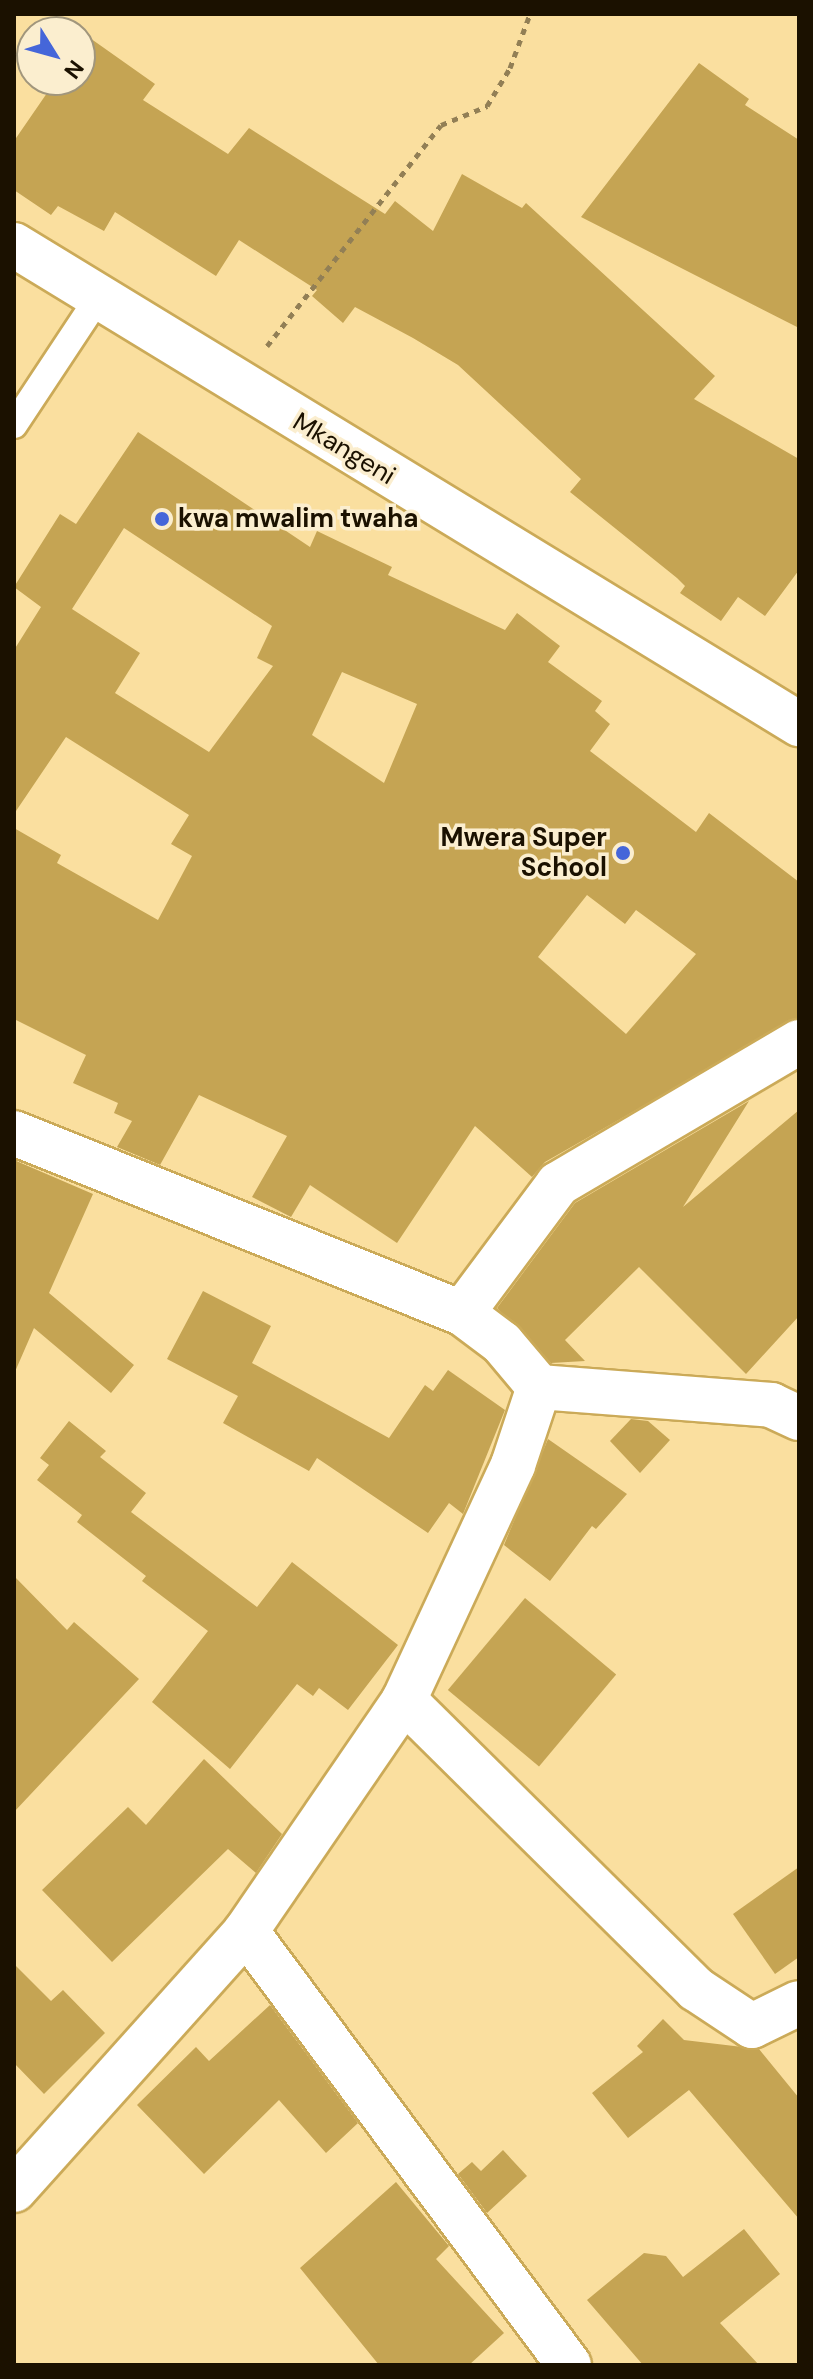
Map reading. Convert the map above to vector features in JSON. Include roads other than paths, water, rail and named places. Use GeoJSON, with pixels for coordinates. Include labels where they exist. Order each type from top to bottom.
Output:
{"type":"FeatureCollection","features":[{"type":"Feature","properties":{"kind":"street","name":"Mkangeni"},"geometry":{"type":"LineString","coordinates":[[14,245],[241,387],[799,724]]}},
{"type":"Feature","properties":{"kind":"street"},"geometry":{"type":"LineString","coordinates":[[462,1313],[558,1184],[799,1042]]}},
{"type":"Feature","properties":{"kind":"street"},"geometry":{"type":"LineString","coordinates":[[14,1133],[462,1313],[502,1343],[539,1387],[771,1405],[799,1418]]}},
{"type":"Feature","properties":{"kind":"street"},"geometry":{"type":"LineString","coordinates":[[14,2190],[246,1931],[404,1700],[513,1465],[539,1387]]}},
{"type":"Feature","properties":{"kind":"street"},"geometry":{"type":"LineString","coordinates":[[404,1700],[696,1989],[752,2026],[799,2003]]}},
{"type":"Feature","properties":{"kind":"street"},"geometry":{"type":"LineString","coordinates":[[246,1931],[569,2365]]}},
{"type":"Feature","properties":{"kind":"lane"},"geometry":{"type":"LineString","coordinates":[[14,425],[98,298]]}},
{"type":"Feature","properties":{"kind":"place","name":"kwa mwalim twaha"},"geometry":{"type":"Point","coordinates":[162,519]}},
{"type":"Feature","properties":{"kind":"place","name":"Mwera Super School"},"geometry":{"type":"Point","coordinates":[623,853]}}]}
